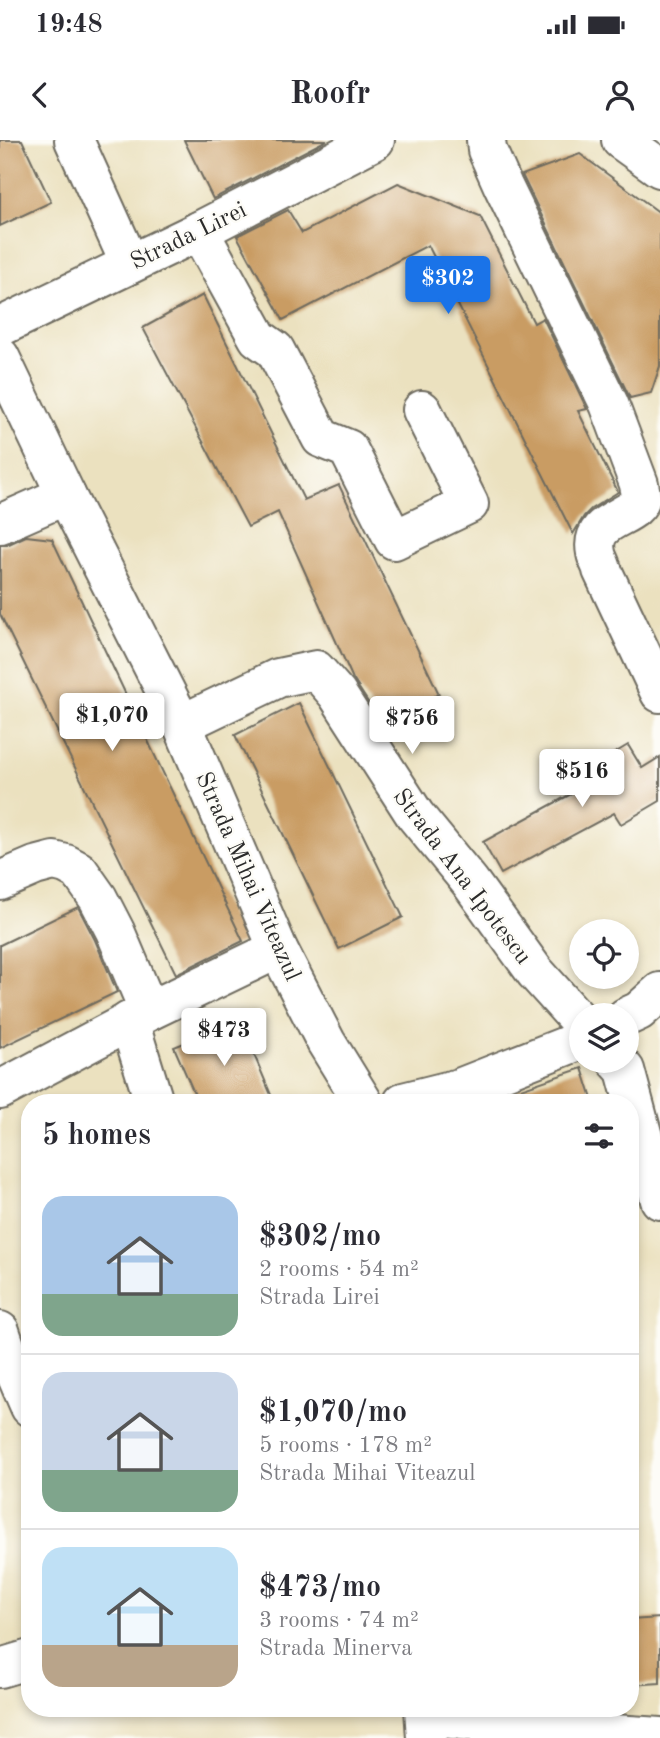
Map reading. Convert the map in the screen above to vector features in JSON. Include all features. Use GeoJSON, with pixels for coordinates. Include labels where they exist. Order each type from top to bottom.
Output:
{"type":"FeatureCollection","features":[{"type":"Feature","properties":{"kind":"street"},"geometry":{"type":"LineString","coordinates":[[74,140],[130,264]]}},
{"type":"Feature","properties":{"kind":"street","name":"Strada Lirei"},"geometry":{"type":"LineString","coordinates":[[0,327],[199,231],[375,140]]}},
{"type":"Feature","properties":{"kind":"street"},"geometry":{"type":"LineString","coordinates":[[486,140],[487,150],[503,186],[609,404],[639,484],[641,496],[637,507],[607,523],[598,535],[596,551],[602,570],[660,693]]}},
{"type":"Feature","properties":{"kind":"street"},"geometry":{"type":"LineString","coordinates":[[621,140],[660,168]]}},
{"type":"Feature","properties":{"kind":"street"},"geometry":{"type":"LineString","coordinates":[[199,231],[258,338],[275,350],[321,438],[348,449],[394,540],[469,504],[422,410]]}},
{"type":"Feature","properties":{"kind":"street","name":"Strada Mihai Viteazul"},"geometry":{"type":"LineString","coordinates":[[0,357],[66,495],[182,724],[278,949],[326,1042],[358,1094]]}},
{"type":"Feature","properties":{"kind":"street"},"geometry":{"type":"LineString","coordinates":[[0,524],[66,495]]}},
{"type":"Feature","properties":{"kind":"street","name":"Strada Ana Ipotescu"},"geometry":{"type":"LineString","coordinates":[[182,724],[278,678],[316,670],[337,694],[415,815],[470,882],[535,972],[569,1010]]}},
{"type":"Feature","properties":{"kind":"street"},"geometry":{"type":"LineString","coordinates":[[0,881],[54,861],[66,864],[86,878],[104,909],[139,1016],[152,1094]]}},
{"type":"Feature","properties":{"kind":"street"},"geometry":{"type":"LineString","coordinates":[[0,1090],[139,1016],[278,949]]}},
{"type":"Feature","properties":{"kind":"street"},"geometry":{"type":"LineString","coordinates":[[639,1011],[660,992]]}},
{"type":"Feature","properties":{"kind":"street"},"geometry":{"type":"LineString","coordinates":[[435,1094],[459,1088],[569,1045]]}},
{"type":"Feature","properties":{"kind":"street"},"geometry":{"type":"LineString","coordinates":[[626,1073],[631,1094]]}},
{"type":"Feature","properties":{"kind":"street"},"geometry":{"type":"LineString","coordinates":[[639,1122],[660,1200]]}},
{"type":"Feature","properties":{"kind":"street"},"geometry":{"type":"LineString","coordinates":[[0,1331],[21,1387]]}},
{"type":"Feature","properties":{"kind":"street"},"geometry":{"type":"LineString","coordinates":[[0,1668],[21,1662]]}},
{"type":"Feature","properties":{"kind":"street"},"geometry":{"type":"LineString","coordinates":[[425,1720],[660,1737]]}},
{"type":"Feature","properties":{"kind":"building"},"geometry":{"type":"Polygon","coordinates":[[[0,140],[22,140],[51,202],[0,226],[0,140]]]}},
{"type":"Feature","properties":{"kind":"building"},"geometry":{"type":"Polygon","coordinates":[[[184,140],[327,140],[213,199],[184,140]]]}},
{"type":"Feature","properties":{"kind":"building"},"geometry":{"type":"Polygon","coordinates":[[[580,154],[660,213],[660,366],[651,393],[630,398],[522,175],[580,154]]]}},
{"type":"Feature","properties":{"kind":"building"},"geometry":{"type":"Polygon","coordinates":[[[398,183],[480,216],[534,323],[543,318],[587,409],[578,411],[618,492],[591,509],[573,534],[428,245],[283,320],[237,236],[288,210],[302,233],[398,183]]]}},
{"type":"Feature","properties":{"kind":"building"},"geometry":{"type":"Polygon","coordinates":[[[203,295],[304,500],[339,485],[439,694],[381,722],[353,679],[278,512],[248,527],[143,328],[203,295]]]}},
{"type":"Feature","properties":{"kind":"building"},"geometry":{"type":"Polygon","coordinates":[[[26,536],[52,539],[243,941],[176,974],[0,614],[0,545],[26,536]]]}},
{"type":"Feature","properties":{"kind":"building"},"geometry":{"type":"Polygon","coordinates":[[[299,703],[403,917],[339,949],[235,735],[299,703]]]}},
{"type":"Feature","properties":{"kind":"building"},"geometry":{"type":"Polygon","coordinates":[[[628,745],[642,768],[660,757],[660,801],[621,824],[614,813],[501,874],[483,842],[595,781],[588,769],[628,745]]]}},
{"type":"Feature","properties":{"kind":"building"},"geometry":{"type":"Polygon","coordinates":[[[78,907],[117,992],[0,1048],[0,945],[78,907]]]}},
{"type":"Feature","properties":{"kind":"building"},"geometry":{"type":"Polygon","coordinates":[[[240,1021],[271,1094],[195,1094],[174,1047],[240,1021]]]}},
{"type":"Feature","properties":{"kind":"building"},"geometry":{"type":"Polygon","coordinates":[[[569,1072],[584,1073],[590,1094],[506,1094],[569,1072]]]}},
{"type":"Feature","properties":{"kind":"building"},"geometry":{"type":"Polygon","coordinates":[[[660,1618],[660,1683],[639,1684],[639,1619],[660,1618]]]}}]}
